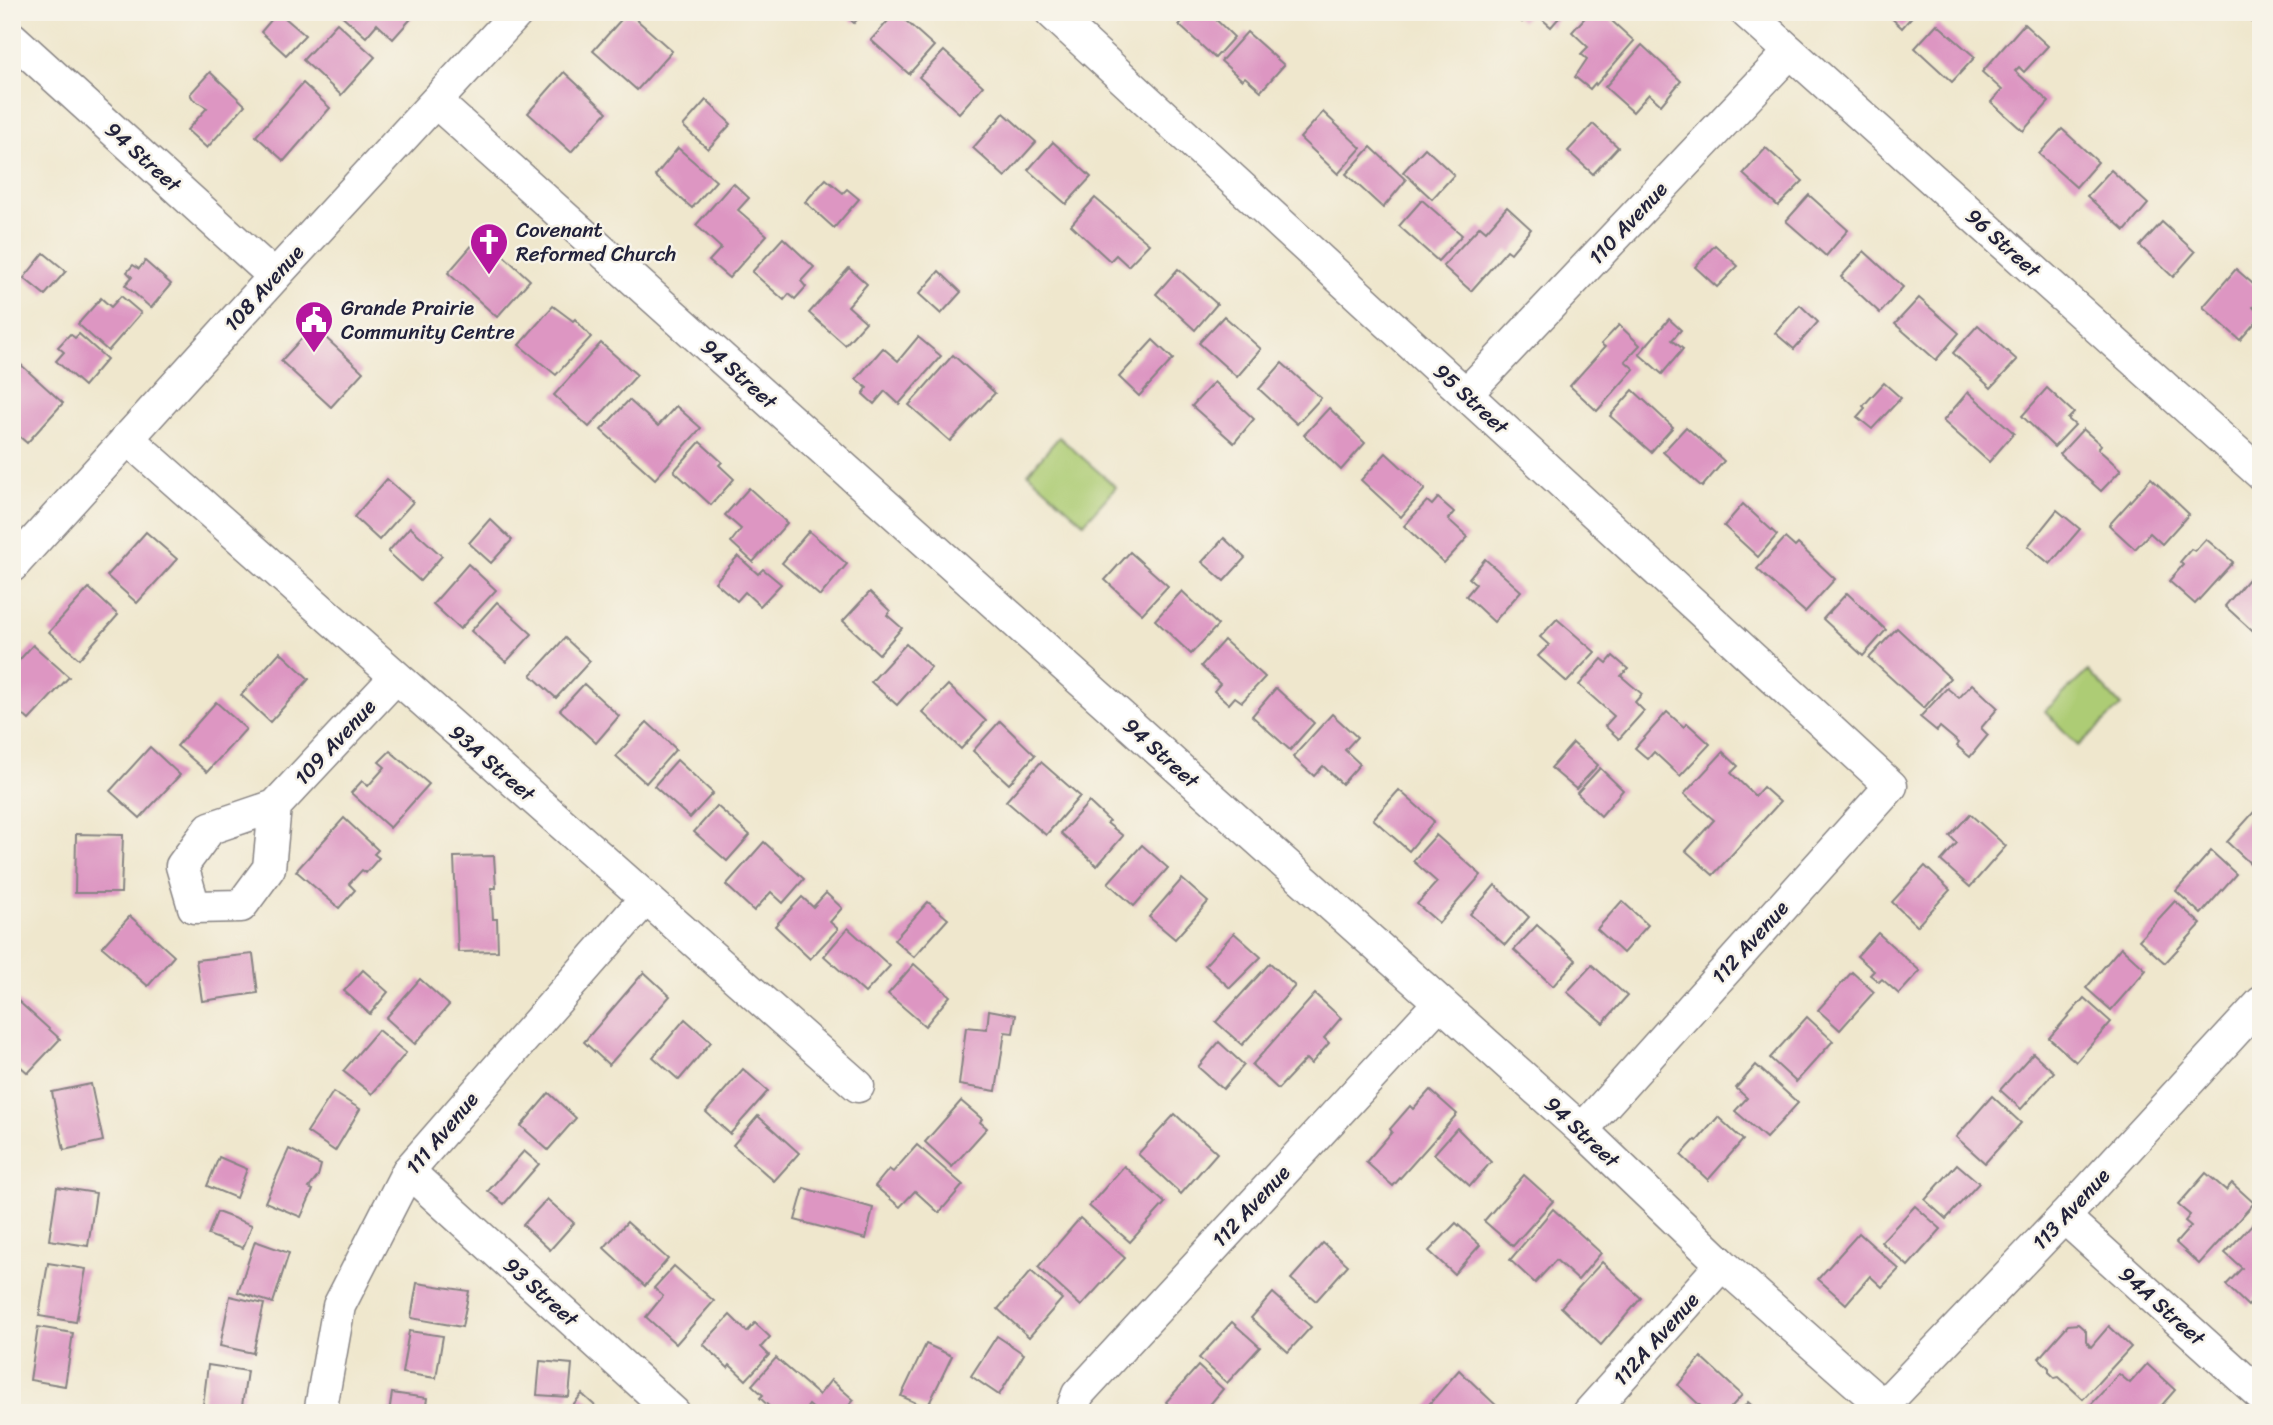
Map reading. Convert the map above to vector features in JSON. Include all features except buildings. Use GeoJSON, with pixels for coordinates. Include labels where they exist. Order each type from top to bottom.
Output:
{"type":"FeatureCollection","features":[{"type":"Feature","properties":{"kind":"street","name":"108 Avenue"},"geometry":{"type":"LineString","coordinates":[[12,566],[274,276],[518,12]]}},
{"type":"Feature","properties":{"kind":"street","name":"95 Street"},"geometry":{"type":"LineString","coordinates":[[1051,12],[1891,786]]}},
{"type":"Feature","properties":{"kind":"street","name":"96 Street"},"geometry":{"type":"LineString","coordinates":[[1746,12],[2261,474]]}},
{"type":"Feature","properties":{"kind":"street","name":"94 Street"},"geometry":{"type":"LineString","coordinates":[[12,38],[274,276]]}},
{"type":"Feature","properties":{"kind":"street","name":"110 Avenue"},"geometry":{"type":"LineString","coordinates":[[1466,394],[1790,52]]}},
{"type":"Feature","properties":{"kind":"street","name":"94 Street"},"geometry":{"type":"LineString","coordinates":[[436,102],[1582,1130],[1722,1264],[1885,1409]]}},
{"type":"Feature","properties":{"kind":"street","name":"93A Street"},"geometry":{"type":"LineString","coordinates":[[127,438],[858,1086]]}},
{"type":"Feature","properties":{"kind":"street","name":"109 Avenue"},"geometry":{"type":"LineString","coordinates":[[275,806],[395,678]]}},
{"type":"Feature","properties":{"kind":"street","name":"112 Avenue"},"geometry":{"type":"LineString","coordinates":[[1582,1130],[1891,786]]}},
{"type":"Feature","properties":{"kind":"street","name":"111 Avenue"},"geometry":{"type":"LineString","coordinates":[[320,1413],[339,1306],[408,1171],[646,898]]}},
{"type":"Feature","properties":{"kind":"street","name":"112 Avenue"},"geometry":{"type":"LineString","coordinates":[[1071,1413],[1078,1394],[1438,1003]]}},
{"type":"Feature","properties":{"kind":"street","name":"113 Avenue"},"geometry":{"type":"LineString","coordinates":[[1885,1409],[2261,1003]]}},
{"type":"Feature","properties":{"kind":"street","name":"93 Street"},"geometry":{"type":"LineString","coordinates":[[408,1171],[674,1413]]}},
{"type":"Feature","properties":{"kind":"street","name":"94A Street"},"geometry":{"type":"LineString","coordinates":[[2064,1217],[2261,1395]]}},
{"type":"Feature","properties":{"kind":"street","name":"112A Avenue"},"geometry":{"type":"LineString","coordinates":[[1589,1413],[1722,1264]]}},
{"type":"Feature","properties":{"kind":"green space"},"geometry":{"type":"Polygon","coordinates":[[[1059,437],[1116,487],[1084,523],[1028,473],[1059,437]]]}},
{"type":"Feature","properties":{"kind":"green space"},"geometry":{"type":"Polygon","coordinates":[[[2088,671],[2121,706],[2078,746],[2045,711],[2088,671]]]}},
{"type":"Feature","properties":{"kind":"place","name":"Covenant Reformed Church"},"geometry":{"type":"Point","coordinates":[489,276]}},
{"type":"Feature","properties":{"kind":"place","name":"Grande Prairie Community Centre"},"geometry":{"type":"Point","coordinates":[314,354]}}]}
